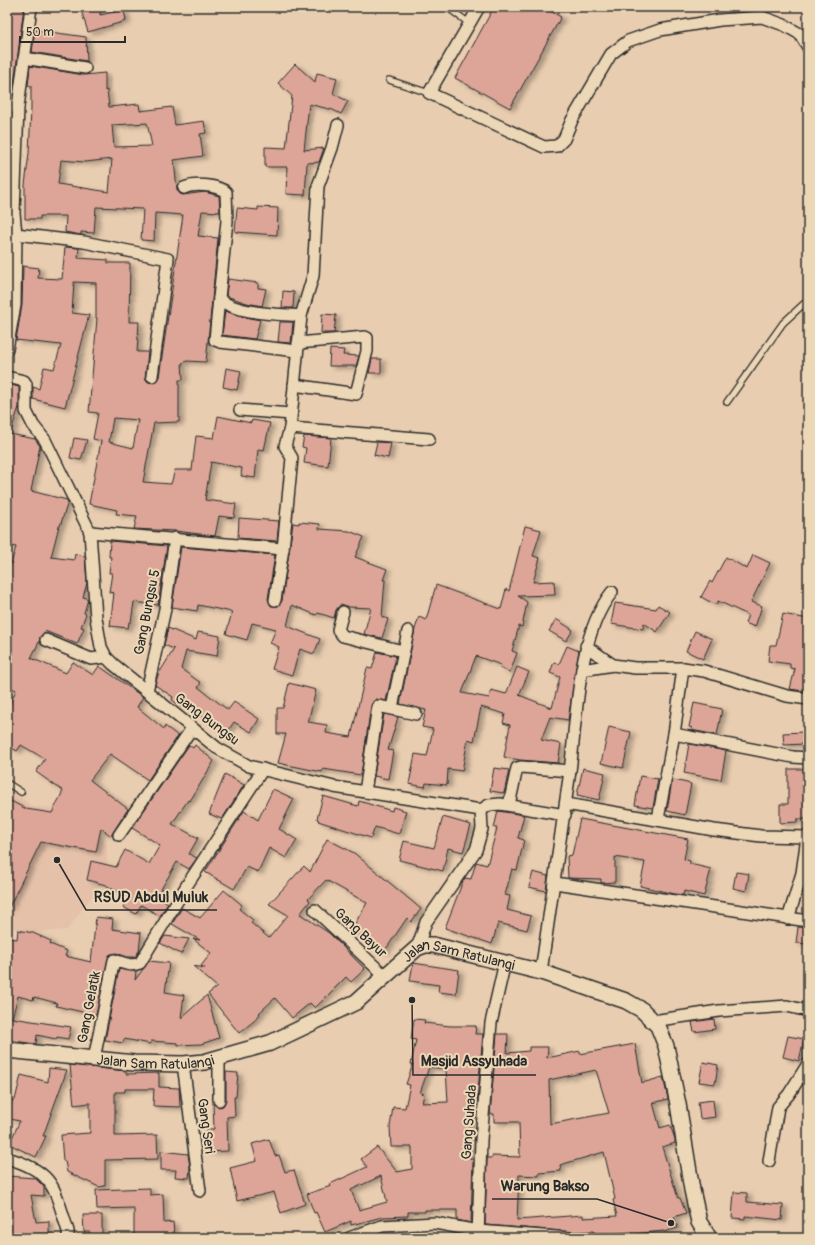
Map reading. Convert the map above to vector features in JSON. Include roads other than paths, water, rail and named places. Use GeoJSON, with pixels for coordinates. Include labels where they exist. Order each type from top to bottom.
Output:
{"type":"FeatureCollection","features":[{"type":"Feature","properties":{"kind":"street"},"geometry":{"type":"LineString","coordinates":[[7,348],[15,305],[16,234],[14,213],[13,106],[24,58],[31,7]]}},
{"type":"Feature","properties":{"kind":"street"},"geometry":{"type":"LineString","coordinates":[[479,7],[429,93],[544,147],[557,146],[564,139],[572,120],[610,54],[628,41],[660,30],[720,20],[762,17],[784,25],[800,34],[808,48]]}},
{"type":"Feature","properties":{"kind":"street"},"geometry":{"type":"LineString","coordinates":[[24,58],[85,68]]}},
{"type":"Feature","properties":{"kind":"street"},"geometry":{"type":"LineString","coordinates":[[275,600],[283,549],[292,458],[285,446],[290,428],[301,316],[313,276],[318,186],[332,148],[338,125]]}},
{"type":"Feature","properties":{"kind":"street"},"geometry":{"type":"LineString","coordinates":[[184,188],[188,186],[221,188],[226,192],[227,196],[227,220],[215,340],[220,342],[297,347],[365,337],[367,338],[367,351],[356,394],[294,385]]}},
{"type":"Feature","properties":{"kind":"street"},"geometry":{"type":"LineString","coordinates":[[16,234],[84,242],[168,259],[152,376]]}},
{"type":"Feature","properties":{"kind":"street"},"geometry":{"type":"LineString","coordinates":[[219,298],[224,304],[236,309],[301,316]]}},
{"type":"Feature","properties":{"kind":"street"},"geometry":{"type":"LineString","coordinates":[[7,377],[24,381],[26,384],[26,411],[32,425],[45,440],[90,532],[96,618],[101,647],[106,657],[91,660],[46,640]]}},
{"type":"Feature","properties":{"kind":"street"},"geometry":{"type":"LineString","coordinates":[[240,410],[291,414]]}},
{"type":"Feature","properties":{"kind":"street"},"geometry":{"type":"LineString","coordinates":[[290,428],[430,439]]}},
{"type":"Feature","properties":{"kind":"street"},"geometry":{"type":"LineString","coordinates":[[90,532],[175,538],[283,549]]}},
{"type":"Feature","properties":{"kind":"street","name":"Gang Bungsu 5"},"geometry":{"type":"LineString","coordinates":[[146,691],[165,609],[175,538]]}},
{"type":"Feature","properties":{"kind":"street"},"geometry":{"type":"LineString","coordinates":[[541,972],[556,883],[586,646],[603,603],[612,592]]}},
{"type":"Feature","properties":{"kind":"street"},"geometry":{"type":"LineString","coordinates":[[343,612],[338,630],[343,636],[403,651]]}},
{"type":"Feature","properties":{"kind":"street"},"geometry":{"type":"LineString","coordinates":[[392,708],[408,631]]}},
{"type":"Feature","properties":{"kind":"street"},"geometry":{"type":"LineString","coordinates":[[586,646],[613,665]]}},
{"type":"Feature","properties":{"kind":"street","name":"Gang Bungsu"},"geometry":{"type":"LineString","coordinates":[[106,657],[217,748],[249,766],[334,787],[481,810]]}},
{"type":"Feature","properties":{"kind":"street"},"geometry":{"type":"LineString","coordinates":[[582,670],[613,665],[635,668],[683,668],[704,671],[787,696],[808,699]]}},
{"type":"Feature","properties":{"kind":"street"},"geometry":{"type":"LineString","coordinates":[[658,820],[674,734],[683,668]]}},
{"type":"Feature","properties":{"kind":"street"},"geometry":{"type":"LineString","coordinates":[[364,792],[378,706],[416,714]]}},
{"type":"Feature","properties":{"kind":"street"},"geometry":{"type":"LineString","coordinates":[[119,835],[192,728]]}},
{"type":"Feature","properties":{"kind":"street"},"geometry":{"type":"LineString","coordinates":[[674,734],[786,756],[808,758]]}},
{"type":"Feature","properties":{"kind":"street"},"geometry":{"type":"LineString","coordinates":[[509,805],[517,768],[521,767],[570,771]]}},
{"type":"Feature","properties":{"kind":"street","name":"Gang Gelatik"},"geometry":{"type":"LineString","coordinates":[[94,1059],[114,960],[126,964],[135,965],[140,963],[187,885],[263,769]]}},
{"type":"Feature","properties":{"kind":"street"},"geometry":{"type":"LineString","coordinates":[[417,948],[426,922],[476,850],[482,829],[481,810],[494,804],[566,809],[658,820],[714,830],[761,836],[808,837],[802,873],[788,919]]}},
{"type":"Feature","properties":{"kind":"street"},"geometry":{"type":"LineString","coordinates":[[556,883],[808,921]]}},
{"type":"Feature","properties":{"kind":"street","name":"Gang Bayur"},"geometry":{"type":"LineString","coordinates":[[316,910],[386,977]]}},
{"type":"Feature","properties":{"kind":"street","name":"Jalan Sam Ratulangi"},"geometry":{"type":"LineString","coordinates":[[7,1050],[134,1063],[183,1064],[204,1062],[270,1043],[317,1022],[356,1002],[417,948],[425,945],[433,945],[505,962],[541,972],[626,1001],[642,1010],[658,1026],[666,1046],[699,1222],[709,1238]]}},
{"type":"Feature","properties":{"kind":"street","name":"Gang Suhada"},"geometry":{"type":"LineString","coordinates":[[478,1234],[481,1140],[491,1023],[505,962]]}},
{"type":"Feature","properties":{"kind":"street"},"geometry":{"type":"LineString","coordinates":[[653,1021],[719,1011],[787,1006],[808,1012]]}},
{"type":"Feature","properties":{"kind":"street"},"geometry":{"type":"LineString","coordinates":[[219,1058],[219,1100]]}},
{"type":"Feature","properties":{"kind":"street","name":"Gang Seri"},"geometry":{"type":"LineString","coordinates":[[183,1064],[200,1191]]}},
{"type":"Feature","properties":{"kind":"street"},"geometry":{"type":"LineString","coordinates":[[769,1161],[778,1107],[789,1094],[808,1064]]}},
{"type":"Feature","properties":{"kind":"street"},"geometry":{"type":"LineString","coordinates":[[7,1158],[41,1173],[50,1181],[66,1225],[68,1238]]}},
{"type":"Feature","properties":{"kind":"street"},"geometry":{"type":"LineString","coordinates":[[349,1238],[382,1226],[436,1223],[478,1234],[570,1238]]}},
{"type":"Feature","properties":{"kind":"lane"},"geometry":{"type":"LineString","coordinates":[[447,7],[469,23]]}},
{"type":"Feature","properties":{"kind":"lane"},"geometry":{"type":"LineString","coordinates":[[389,80],[429,93]]}},
{"type":"Feature","properties":{"kind":"lane"},"geometry":{"type":"LineString","coordinates":[[727,402],[783,323],[808,300]]}},
{"type":"Feature","properties":{"kind":"lane"},"geometry":{"type":"LineString","coordinates":[[7,783],[21,792]]}},
{"type":"Feature","properties":{"kind":"place","name":"RSUD Abdul Muluk"},"geometry":{"type":"Point","coordinates":[57,860]}},
{"type":"Feature","properties":{"kind":"place","name":"Masjid Assyuhada"},"geometry":{"type":"Point","coordinates":[412,1000]}},
{"type":"Feature","properties":{"kind":"place","name":"Warung Bakso"},"geometry":{"type":"Point","coordinates":[671,1223]}}]}
